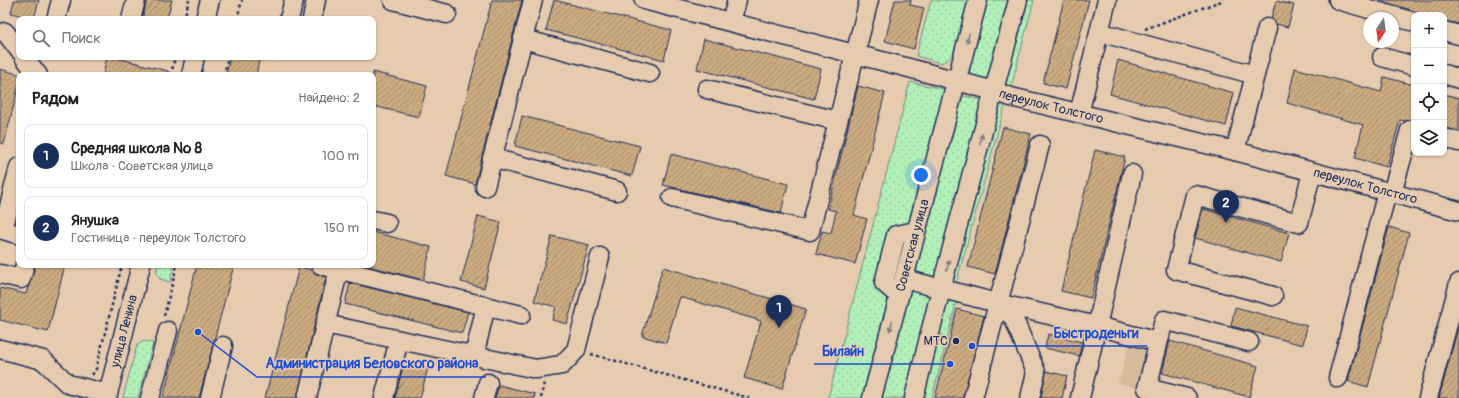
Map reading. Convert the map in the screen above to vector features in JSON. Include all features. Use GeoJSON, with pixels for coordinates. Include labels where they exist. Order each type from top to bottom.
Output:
{"type":"FeatureCollection","features":[{"type":"Feature","properties":{"kind":"street"},"geometry":{"type":"LineString","coordinates":[[57,16],[61,0]]}},
{"type":"Feature","properties":{"kind":"street"},"geometry":{"type":"LineString","coordinates":[[133,16],[136,0]]}},
{"type":"Feature","properties":{"kind":"street"},"geometry":{"type":"LineString","coordinates":[[206,16],[210,0]]}},
{"type":"Feature","properties":{"kind":"street"},"geometry":{"type":"LineString","coordinates":[[290,16],[294,0]]}},
{"type":"Feature","properties":{"kind":"street"},"geometry":{"type":"LineString","coordinates":[[313,16],[316,0]]}},
{"type":"Feature","properties":{"kind":"street"},"geometry":{"type":"LineString","coordinates":[[393,0],[447,14]]}},
{"type":"Feature","properties":{"kind":"street"},"geometry":{"type":"LineString","coordinates":[[484,187],[532,0]]}},
{"type":"Feature","properties":{"kind":"street","name":"переулок Толстого"},"geometry":{"type":"LineString","coordinates":[[644,0],[956,80],[1011,97],[1235,151],[1459,211]]}},
{"type":"Feature","properties":{"kind":"street"},"geometry":{"type":"LineString","coordinates":[[731,22],[736,0]]}},
{"type":"Feature","properties":{"kind":"street"},"geometry":{"type":"LineString","coordinates":[[672,198],[810,232],[869,0]]}},
{"type":"Feature","properties":{"kind":"street","name":"Советская улица"},"geometry":{"type":"LineString","coordinates":[[872,398],[978,0]]}},
{"type":"Feature","properties":{"kind":"street"},"geometry":{"type":"LineString","coordinates":[[914,398],[941,289],[1018,0]]}},
{"type":"Feature","properties":{"kind":"street"},"geometry":{"type":"LineString","coordinates":[[1079,114],[1107,0]]}},
{"type":"Feature","properties":{"kind":"street"},"geometry":{"type":"LineString","coordinates":[[1338,0],[1411,21]]}},
{"type":"Feature","properties":{"kind":"street"},"geometry":{"type":"LineString","coordinates":[[1235,151],[1267,28]]}},
{"type":"Feature","properties":{"kind":"street"},"geometry":{"type":"LineString","coordinates":[[8,32],[16,45]]}},
{"type":"Feature","properties":{"kind":"street"},"geometry":{"type":"LineString","coordinates":[[1099,32],[1255,75]]}},
{"type":"Feature","properties":{"kind":"street"},"geometry":{"type":"LineString","coordinates":[[1447,32],[1459,35]]}},
{"type":"Feature","properties":{"kind":"street"},"geometry":{"type":"LineString","coordinates":[[522,39],[650,73]]}},
{"type":"Feature","properties":{"kind":"street"},"geometry":{"type":"LineString","coordinates":[[1382,57],[1411,65]]}},
{"type":"Feature","properties":{"kind":"street"},"geometry":{"type":"LineString","coordinates":[[26,60],[36,72]]}},
{"type":"Feature","properties":{"kind":"street"},"geometry":{"type":"LineString","coordinates":[[192,72],[194,60]]}},
{"type":"Feature","properties":{"kind":"street"},"geometry":{"type":"LineString","coordinates":[[1447,75],[1459,79]]}},
{"type":"Feature","properties":{"kind":"street"},"geometry":{"type":"LineString","coordinates":[[707,89],[838,121]]}},
{"type":"Feature","properties":{"kind":"street"},"geometry":{"type":"LineString","coordinates":[[1338,378],[1390,192],[1411,130]]}},
{"type":"Feature","properties":{"kind":"street"},"geometry":{"type":"LineString","coordinates":[[1447,139],[1459,142]]}},
{"type":"Feature","properties":{"kind":"street"},"geometry":{"type":"LineString","coordinates":[[973,398],[997,303],[1040,146]]}},
{"type":"Feature","properties":{"kind":"street"},"geometry":{"type":"LineString","coordinates":[[492,158],[617,191]]}},
{"type":"Feature","properties":{"kind":"street"},"geometry":{"type":"LineString","coordinates":[[16,172],[7,188],[4,230],[16,233]]}},
{"type":"Feature","properties":{"kind":"street"},"geometry":{"type":"LineString","coordinates":[[1273,296],[1176,270],[1195,195],[1299,223],[1312,172]]}},
{"type":"Feature","properties":{"kind":"street"},"geometry":{"type":"LineString","coordinates":[[1080,398],[1132,174]]}},
{"type":"Feature","properties":{"kind":"street"},"geometry":{"type":"LineString","coordinates":[[325,324],[536,369],[562,365],[576,350],[600,257]]}},
{"type":"Feature","properties":{"kind":"street"},"geometry":{"type":"LineString","coordinates":[[0,274],[21,280],[23,268]]}},
{"type":"Feature","properties":{"kind":"street","name":"улица Ленина"},"geometry":{"type":"LineString","coordinates":[[107,396],[140,268]]}},
{"type":"Feature","properties":{"kind":"street"},"geometry":{"type":"LineString","coordinates":[[307,398],[325,324],[326,268]]}},
{"type":"Feature","properties":{"kind":"street"},"geometry":{"type":"LineString","coordinates":[[334,268],[521,315]]}},
{"type":"Feature","properties":{"kind":"street"},"geometry":{"type":"LineString","coordinates":[[1428,398],[1459,283]]}},
{"type":"Feature","properties":{"kind":"street"},"geometry":{"type":"LineString","coordinates":[[901,287],[941,289],[1158,342]]}},
{"type":"Feature","properties":{"kind":"street"},"geometry":{"type":"LineString","coordinates":[[997,303],[1013,316],[1036,372],[1030,398]]}},
{"type":"Feature","properties":{"kind":"street"},"geometry":{"type":"LineString","coordinates":[[474,356],[486,306]]}},
{"type":"Feature","properties":{"kind":"street"},"geometry":{"type":"LineString","coordinates":[[1187,398],[1147,388],[1164,320],[1249,342]]}},
{"type":"Feature","properties":{"kind":"street"},"geometry":{"type":"LineString","coordinates":[[150,398],[168,331]]}},
{"type":"Feature","properties":{"kind":"street"},"geometry":{"type":"LineString","coordinates":[[384,398],[399,340]]}},
{"type":"Feature","properties":{"kind":"street"},"geometry":{"type":"LineString","coordinates":[[210,398],[223,346]]}},
{"type":"Feature","properties":{"kind":"street"},"geometry":{"type":"LineString","coordinates":[[0,349],[43,360],[68,384],[107,396]]}},
{"type":"Feature","properties":{"kind":"path"},"geometry":{"type":"LineString","coordinates":[[185,16],[189,0]]}},
{"type":"Feature","properties":{"kind":"path"},"geometry":{"type":"LineString","coordinates":[[238,16],[242,0]]}},
{"type":"Feature","properties":{"kind":"path"},"geometry":{"type":"LineString","coordinates":[[1121,38],[1224,0]]}},
{"type":"Feature","properties":{"kind":"path"},"geometry":{"type":"LineString","coordinates":[[172,72],[174,60]]}},
{"type":"Feature","properties":{"kind":"path"},"geometry":{"type":"LineString","coordinates":[[225,72],[227,60]]}},
{"type":"Feature","properties":{"kind":"path"},"geometry":{"type":"LineString","coordinates":[[85,388],[96,369],[121,268]]}},
{"type":"Feature","properties":{"kind":"path"},"geometry":{"type":"LineString","coordinates":[[576,350],[749,398]]}},
{"type":"Feature","properties":{"kind":"shaded area"},"geometry":{"type":"Polygon","coordinates":[[[1129,345],[1147,350],[1137,388],[1118,383],[1129,345]]]}},
{"type":"Feature","properties":{"kind":"green space"},"geometry":{"type":"Polygon","coordinates":[[[931,0],[968,0],[955,51],[949,59],[941,63],[916,56],[931,0]]]}},
{"type":"Feature","properties":{"kind":"green space"},"geometry":{"type":"Polygon","coordinates":[[[987,0],[1011,0],[990,81],[974,77],[970,72],[970,64],[987,0]]]}},
{"type":"Feature","properties":{"kind":"green space"},"geometry":{"type":"Polygon","coordinates":[[[1022,0],[1034,0],[1011,87],[1006,86],[1004,82],[1022,0]]]}},
{"type":"Feature","properties":{"kind":"green space"},"geometry":{"type":"Polygon","coordinates":[[[910,82],[943,89],[948,94],[912,231],[893,231],[894,299],[868,398],[828,398],[910,82]]]}},
{"type":"Feature","properties":{"kind":"green space"},"geometry":{"type":"Polygon","coordinates":[[[964,96],[982,100],[940,277],[934,281],[917,277],[913,270],[959,99],[964,96]]]}},
{"type":"Feature","properties":{"kind":"green space"},"geometry":{"type":"Polygon","coordinates":[[[995,102],[1005,105],[956,284],[947,282],[995,102]]]}},
{"type":"Feature","properties":{"kind":"green space"},"geometry":{"type":"Polygon","coordinates":[[[157,268],[173,268],[170,282],[160,279],[156,271],[157,268]]]}},
{"type":"Feature","properties":{"kind":"green space"},"geometry":{"type":"Polygon","coordinates":[[[913,288],[930,292],[933,298],[908,398],[879,398],[907,291],[913,288]]]}},
{"type":"Feature","properties":{"kind":"green space"},"geometry":{"type":"Polygon","coordinates":[[[947,298],[957,300],[932,398],[922,398],[947,298]]]}},
{"type":"Feature","properties":{"kind":"green space"},"geometry":{"type":"Polygon","coordinates":[[[144,341],[153,343],[138,398],[123,398],[137,345],[144,341]]]}},
{"type":"Feature","properties":{"kind":"building"},"geometry":{"type":"Polygon","coordinates":[[[14,0],[39,0],[35,16],[22,16],[11,13],[14,0]]]}},
{"type":"Feature","properties":{"kind":"building"},"geometry":{"type":"Polygon","coordinates":[[[147,0],[172,0],[168,16],[143,16],[147,0]]]}},
{"type":"Feature","properties":{"kind":"building"},"geometry":{"type":"Polygon","coordinates":[[[492,0],[522,0],[475,184],[446,176],[492,0]]]}},
{"type":"Feature","properties":{"kind":"building"},"geometry":{"type":"Polygon","coordinates":[[[554,0],[671,30],[664,60],[546,30],[554,0]]]}},
{"type":"Feature","properties":{"kind":"building"},"geometry":{"type":"Polygon","coordinates":[[[895,0],[911,0],[910,5],[924,8],[914,49],[885,41],[895,0]]]}},
{"type":"Feature","properties":{"kind":"building"},"geometry":{"type":"Polygon","coordinates":[[[1064,0],[1089,0],[1066,89],[1043,83],[1064,0]]]}},
{"type":"Feature","properties":{"kind":"building"},"geometry":{"type":"Polygon","coordinates":[[[1379,0],[1459,0],[1459,24],[1447,22],[1447,12],[1417,12],[1379,0]]]}},
{"type":"Feature","properties":{"kind":"building"},"geometry":{"type":"Polygon","coordinates":[[[1276,1],[1294,5],[1288,27],[1276,24],[1271,19],[1276,1]]]}},
{"type":"Feature","properties":{"kind":"building"},"geometry":{"type":"Polygon","coordinates":[[[704,39],[821,69],[814,99],[697,69],[704,39]]]}},
{"type":"Feature","properties":{"kind":"building"},"geometry":{"type":"Polygon","coordinates":[[[106,60],[125,60],[168,71],[168,72],[104,72],[106,60]]]}},
{"type":"Feature","properties":{"kind":"building"},"geometry":{"type":"Polygon","coordinates":[[[229,60],[259,60],[257,72],[227,72],[229,60]]]}},
{"type":"Feature","properties":{"kind":"building"},"geometry":{"type":"Polygon","coordinates":[[[1118,60],[1234,93],[1226,126],[1110,94],[1118,60]]]}},
{"type":"Feature","properties":{"kind":"building"},"geometry":{"type":"Polygon","coordinates":[[[1295,68],[1381,92],[1384,77],[1411,84],[1411,120],[1400,120],[1387,167],[1355,158],[1363,125],[1287,103],[1295,68]]]}},
{"type":"Feature","properties":{"kind":"building"},"geometry":{"type":"Polygon","coordinates":[[[0,69],[16,74],[16,96],[4,144],[0,143],[0,69]]]}},
{"type":"Feature","properties":{"kind":"building"},"geometry":{"type":"Polygon","coordinates":[[[376,73],[427,86],[419,117],[376,107],[376,73]]]}},
{"type":"Feature","properties":{"kind":"building"},"geometry":{"type":"Polygon","coordinates":[[[858,86],[885,93],[854,215],[867,219],[855,264],[816,254],[822,231],[831,233],[836,211],[828,209],[858,86]]]}},
{"type":"Feature","properties":{"kind":"building"},"geometry":{"type":"Polygon","coordinates":[[[1447,95],[1459,98],[1459,131],[1447,129],[1447,95]]]}},
{"type":"Feature","properties":{"kind":"building"},"geometry":{"type":"Polygon","coordinates":[[[522,116],[640,146],[632,176],[515,146],[522,116]]]}},
{"type":"Feature","properties":{"kind":"building"},"geometry":{"type":"Polygon","coordinates":[[[1003,127],[1031,134],[995,274],[968,267],[1003,127]]]}},
{"type":"Feature","properties":{"kind":"building"},"geometry":{"type":"Polygon","coordinates":[[[1095,150],[1125,157],[1091,298],[1061,291],[1095,150]]]}},
{"type":"Feature","properties":{"kind":"building"},"geometry":{"type":"Polygon","coordinates":[[[671,154],[788,184],[781,213],[663,185],[671,154]]]}},
{"type":"Feature","properties":{"kind":"building"},"geometry":{"type":"Polygon","coordinates":[[[1203,209],[1289,233],[1281,262],[1195,238],[1203,209]]]}},
{"type":"Feature","properties":{"kind":"building"},"geometry":{"type":"Polygon","coordinates":[[[478,216],[501,222],[484,288],[461,282],[478,216]]]}},
{"type":"Feature","properties":{"kind":"building"},"geometry":{"type":"Polygon","coordinates":[[[1389,227],[1409,233],[1368,387],[1348,381],[1389,227]]]}},
{"type":"Feature","properties":{"kind":"building"},"geometry":{"type":"Polygon","coordinates":[[[376,233],[431,247],[423,280],[376,268],[376,233]]]}},
{"type":"Feature","properties":{"kind":"building"},"geometry":{"type":"Polygon","coordinates":[[[552,236],[589,245],[567,324],[552,320],[556,307],[534,301],[552,236]]]}},
{"type":"Feature","properties":{"kind":"building"},"geometry":{"type":"Polygon","coordinates":[[[663,267],[806,309],[782,389],[744,378],[761,321],[680,297],[666,343],[642,336],[663,267]]]}},
{"type":"Feature","properties":{"kind":"building"},"geometry":{"type":"Polygon","coordinates":[[[34,268],[64,268],[48,332],[0,320],[0,288],[26,294],[34,268]]]}},
{"type":"Feature","properties":{"kind":"building"},"geometry":{"type":"Polygon","coordinates":[[[196,268],[233,268],[199,398],[163,398],[196,268]]]}},
{"type":"Feature","properties":{"kind":"building"},"geometry":{"type":"Polygon","coordinates":[[[299,268],[312,270],[318,275],[326,277],[297,398],[265,398],[299,268]]]}},
{"type":"Feature","properties":{"kind":"building"},"geometry":{"type":"Polygon","coordinates":[[[350,283],[468,312],[462,333],[345,304],[350,283]]]}},
{"type":"Feature","properties":{"kind":"building"},"geometry":{"type":"Polygon","coordinates":[[[1235,307],[1307,326],[1303,345],[1231,326],[1235,307]]]}},
{"type":"Feature","properties":{"kind":"building"},"geometry":{"type":"Polygon","coordinates":[[[957,309],[984,316],[963,398],[935,398],[957,309]]]}},
{"type":"Feature","properties":{"kind":"building"},"geometry":{"type":"Polygon","coordinates":[[[1458,328],[1459,398],[1439,398],[1458,328]]]}},
{"type":"Feature","properties":{"kind":"building"},"geometry":{"type":"Polygon","coordinates":[[[1048,334],[1082,342],[1079,356],[1045,348],[1048,334]]]}},
{"type":"Feature","properties":{"kind":"building"},"geometry":{"type":"Polygon","coordinates":[[[1170,341],[1258,366],[1249,397],[1162,373],[1170,341]]]}},
{"type":"Feature","properties":{"kind":"building"},"geometry":{"type":"Polygon","coordinates":[[[404,362],[428,368],[420,398],[395,398],[404,362]]]}},
{"type":"Feature","properties":{"kind":"building"},"geometry":{"type":"Polygon","coordinates":[[[1046,371],[1067,376],[1062,398],[1041,398],[1046,371]]]}},
{"type":"Feature","properties":{"kind":"building"},"geometry":{"type":"Polygon","coordinates":[[[499,385],[535,394],[534,398],[495,398],[499,385]]]}},
{"type":"Feature","properties":{"kind":"place","name":"Янушка"},"geometry":{"type":"Point","coordinates":[1226,223]}},
{"type":"Feature","properties":{"kind":"place","name":"Средняя школа № 8"},"geometry":{"type":"Point","coordinates":[779,328]}},
{"type":"Feature","properties":{"kind":"place","name":"Администрация Беловского района"},"geometry":{"type":"Point","coordinates":[198,332]}},
{"type":"Feature","properties":{"kind":"place","name":"МТС"},"geometry":{"type":"Point","coordinates":[956,341]}},
{"type":"Feature","properties":{"kind":"place","name":"Быстроденьги"},"geometry":{"type":"Point","coordinates":[972,346]}},
{"type":"Feature","properties":{"kind":"place","name":"Билайн"},"geometry":{"type":"Point","coordinates":[950,364]}}]}
